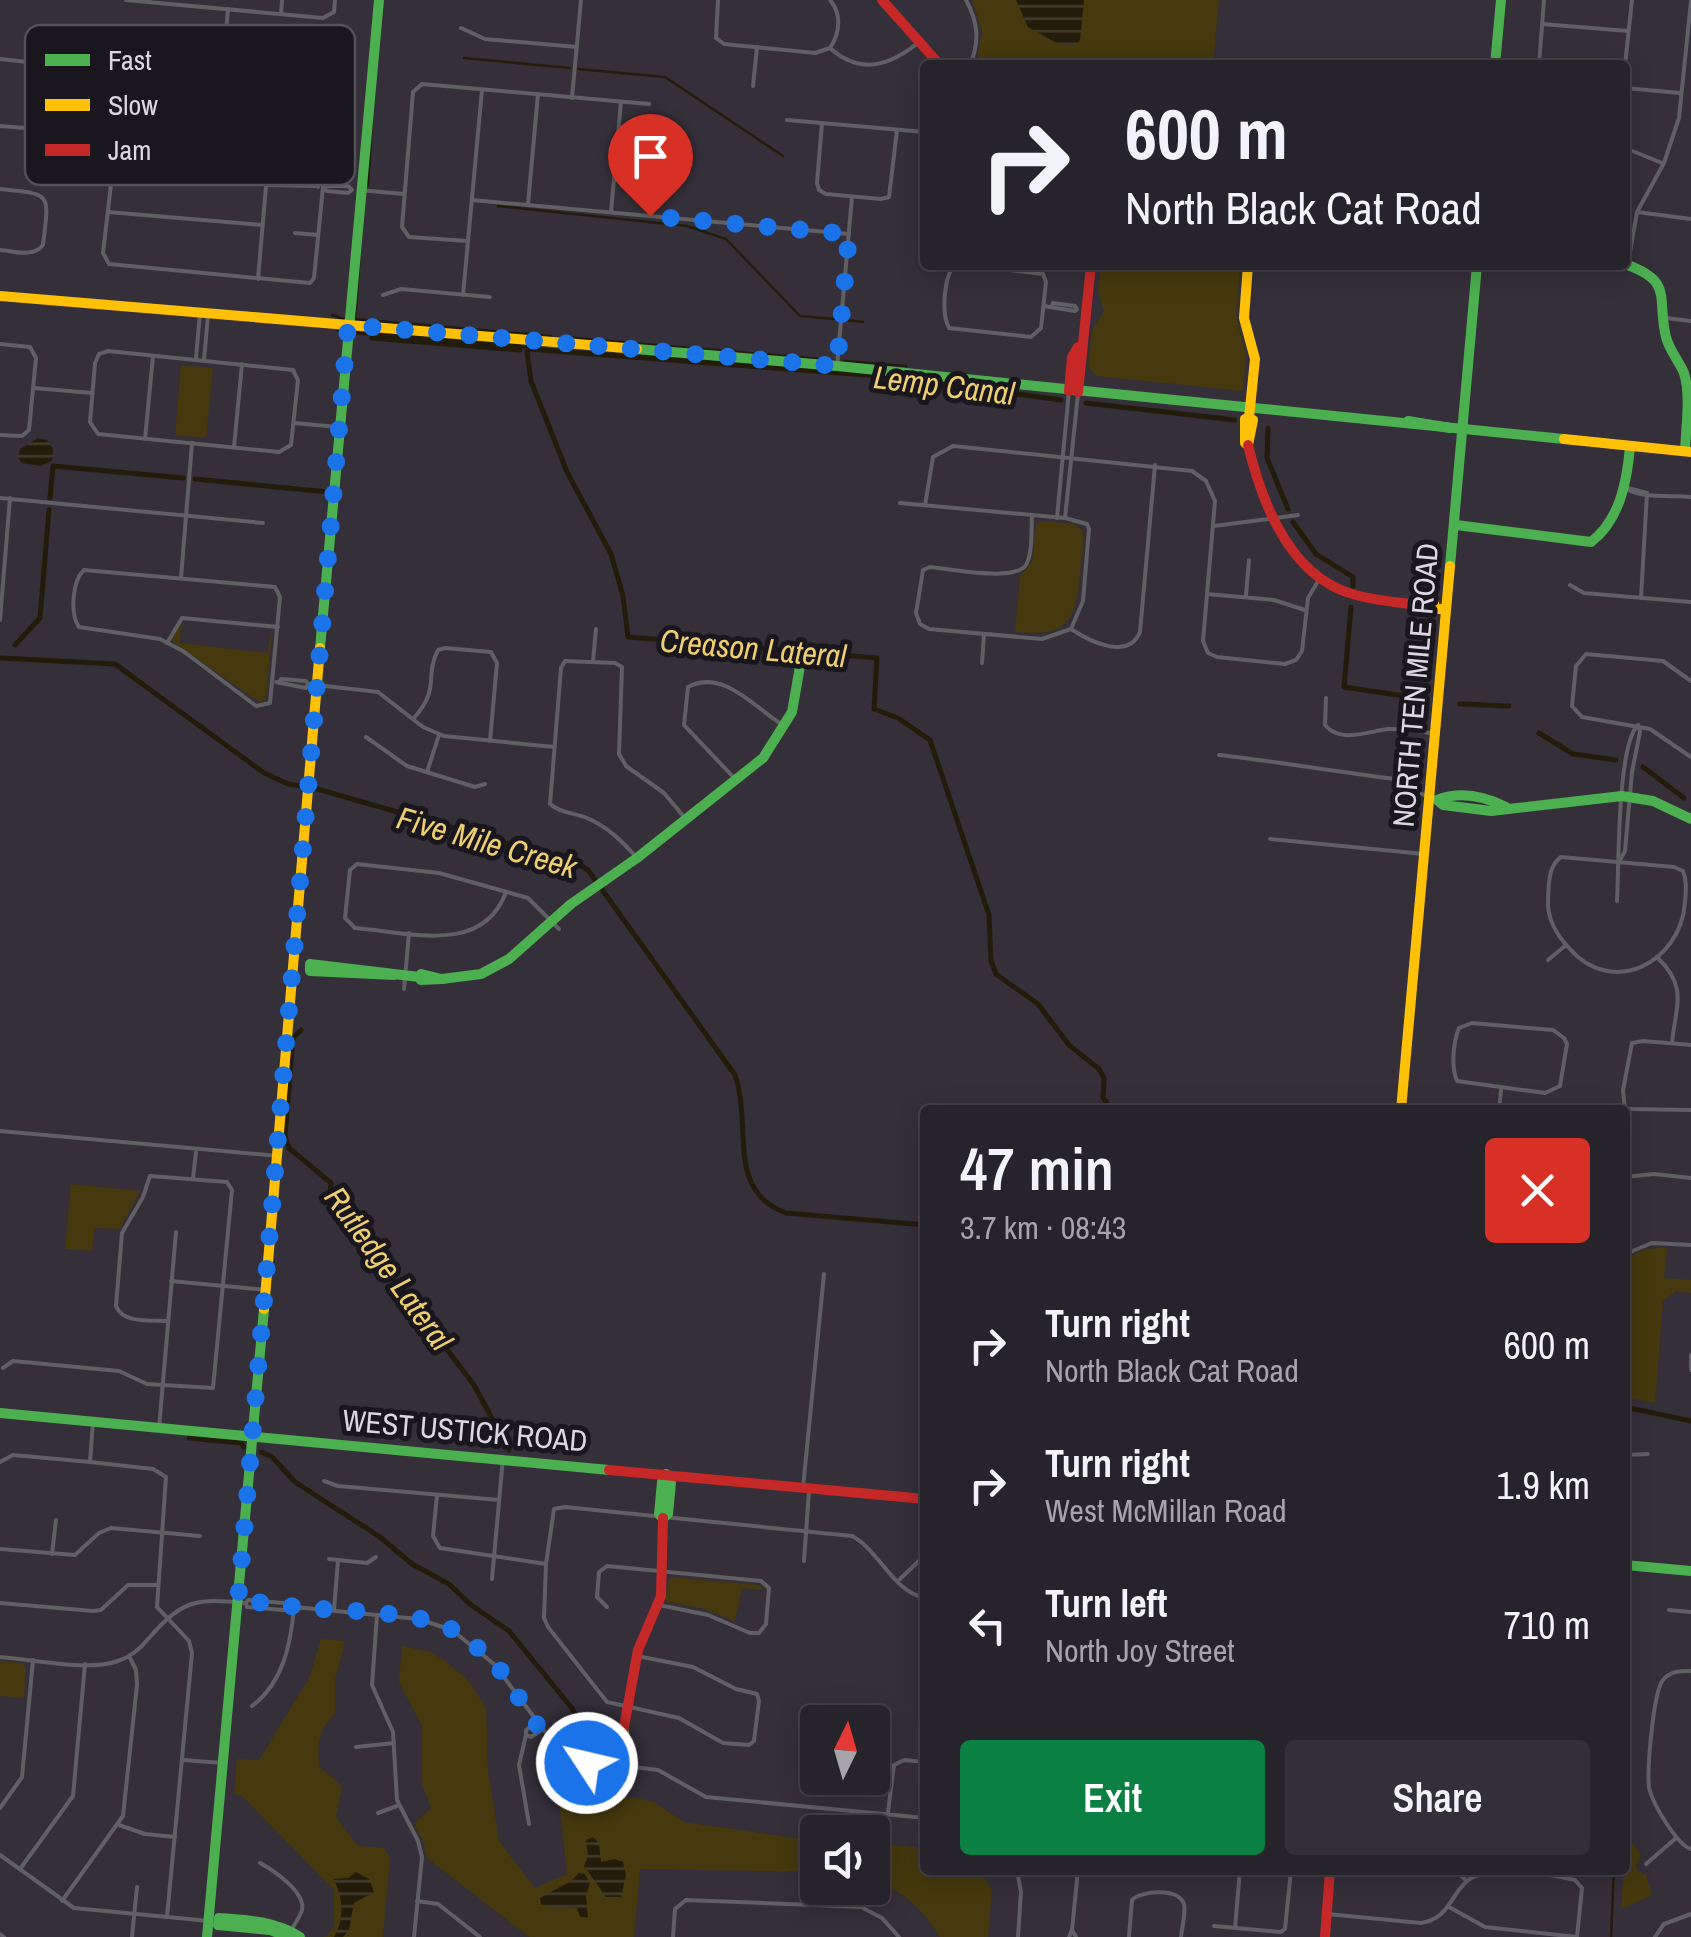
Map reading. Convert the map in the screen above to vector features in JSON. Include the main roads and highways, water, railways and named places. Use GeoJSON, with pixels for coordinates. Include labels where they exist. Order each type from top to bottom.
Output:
{"type":"FeatureCollection","features":[{"type":"Feature","properties":{"kind":"main road"},"geometry":{"type":"LineString","coordinates":[[207,1937],[213,1921],[223,1763],[242,1603],[309,796],[313,685],[357,190],[379,0]]}},
{"type":"Feature","properties":{"kind":"main road"},"geometry":{"type":"LineString","coordinates":[[882,0],[935,60]]}},
{"type":"Feature","properties":{"kind":"main road"},"geometry":{"type":"LineString","coordinates":[[1496,60],[1502,0]]}},
{"type":"Feature","properties":{"kind":"main road"},"geometry":{"type":"LineString","coordinates":[[0,296],[837,366],[1250,413],[1329,416],[1688,452],[1686,374],[1666,338],[1664,296],[1657,281],[1630,266]]}},
{"type":"Feature","properties":{"kind":"main road"},"geometry":{"type":"LineString","coordinates":[[1073,391],[1072,357],[1081,341],[1082,309],[1090,270]]}},
{"type":"Feature","properties":{"kind":"main road"},"geometry":{"type":"LineString","coordinates":[[1248,270],[1244,318],[1255,359],[1250,413],[1244,429],[1252,467],[1298,562],[1357,597],[1434,604],[1435,608],[1448,609]]}},
{"type":"Feature","properties":{"kind":"main road","name":"NORTH TEN MILE ROAD"},"geometry":{"type":"LineString","coordinates":[[1401,1105],[1478,270]]}},
{"type":"Feature","properties":{"kind":"main road"},"geometry":{"type":"LineString","coordinates":[[1456,524],[1584,542],[1600,538],[1624,487],[1630,446]]}},
{"type":"Feature","properties":{"kind":"main road"},"geometry":{"type":"LineString","coordinates":[[295,965],[392,972],[435,982],[494,968],[555,925],[599,885],[764,758],[786,726],[798,694],[802,655]]}},
{"type":"Feature","properties":{"kind":"main road"},"geometry":{"type":"LineString","coordinates":[[1432,799],[1493,799],[1506,806],[1534,808],[1594,797],[1626,796],[1653,801],[1691,818]]}},
{"type":"Feature","properties":{"kind":"main road","name":"WEST USTICK ROAD"},"geometry":{"type":"LineString","coordinates":[[0,1414],[920,1498]]}},
{"type":"Feature","properties":{"kind":"main road"},"geometry":{"type":"LineString","coordinates":[[621,1766],[628,1746],[624,1730],[636,1656],[658,1605],[664,1518],[659,1513],[666,1477]]}},
{"type":"Feature","properties":{"kind":"main road"},"geometry":{"type":"LineString","coordinates":[[1630,1565],[1691,1571]]}},
{"type":"Feature","properties":{"kind":"main road"},"geometry":{"type":"LineString","coordinates":[[1325,1937],[1330,1875]]}},
{"type":"Feature","properties":{"kind":"main road"},"geometry":{"type":"LineString","coordinates":[[213,1921],[218,1925],[292,1935]]}},
{"type":"Feature","properties":{"kind":"waterway"},"geometry":{"type":"LineString","coordinates":[[464,58],[570,68]]}},
{"type":"Feature","properties":{"kind":"waterway"},"geometry":{"type":"LineString","coordinates":[[578,69],[665,77],[783,156]]}},
{"type":"Feature","properties":{"kind":"waterway"},"geometry":{"type":"LineString","coordinates":[[368,185],[372,121]]}},
{"type":"Feature","properties":{"kind":"waterway"},"geometry":{"type":"LineString","coordinates":[[365,182],[371,124]]}},
{"type":"Feature","properties":{"kind":"waterway"},"geometry":{"type":"LineString","coordinates":[[364,200],[355,319],[551,336]]}},
{"type":"Feature","properties":{"kind":"waterway"},"geometry":{"type":"LineString","coordinates":[[498,206],[687,226],[726,239],[800,316],[834,319]]}},
{"type":"Feature","properties":{"kind":"waterway"},"geometry":{"type":"LineString","coordinates":[[332,315],[343,319]]}},
{"type":"Feature","properties":{"kind":"waterway"},"geometry":{"type":"LineString","coordinates":[[846,320],[863,322]]}},
{"type":"Feature","properties":{"kind":"waterway"},"geometry":{"type":"LineString","coordinates":[[356,321],[541,336]]}},
{"type":"Feature","properties":{"kind":"waterway","name":"Creason Lateral"},"geometry":{"type":"LineString","coordinates":[[356,332],[525,346]]}},
{"type":"Feature","properties":{"kind":"waterway"},"geometry":{"type":"LineString","coordinates":[[563,337],[831,360]]}},
{"type":"Feature","properties":{"kind":"waterway","name":"Lemp Canal"},"geometry":{"type":"LineString","coordinates":[[372,338],[520,350]]}},
{"type":"Feature","properties":{"kind":"waterway","name":"Lemp Canal"},"geometry":{"type":"LineString","coordinates":[[528,349],[892,377],[1061,400]]}},
{"type":"Feature","properties":{"kind":"waterway","name":"Creason Lateral"},"geometry":{"type":"LineString","coordinates":[[527,352],[531,381],[567,472],[611,554],[623,596],[628,637],[877,658],[874,709],[898,718],[930,740],[989,915],[991,961],[996,974],[1038,1004],[1069,1045],[1099,1069],[1104,1078],[1103,1098],[1109,1105]]}},
{"type":"Feature","properties":{"kind":"waterway"},"geometry":{"type":"LineString","coordinates":[[844,361],[906,366]]}},
{"type":"Feature","properties":{"kind":"waterway","name":"Lemp Canal"},"geometry":{"type":"LineString","coordinates":[[1086,403],[1235,420]]}},
{"type":"Feature","properties":{"kind":"waterway"},"geometry":{"type":"LineString","coordinates":[[1268,428],[1267,458],[1288,509]]}},
{"type":"Feature","properties":{"kind":"waterway","name":"Lemp Canal"},"geometry":{"type":"LineString","coordinates":[[50,498],[53,466],[183,478]]}},
{"type":"Feature","properties":{"kind":"waterway","name":"Lemp Canal"},"geometry":{"type":"LineString","coordinates":[[195,479],[328,492]]}},
{"type":"Feature","properties":{"kind":"waterway","name":"Lemp Canal"},"geometry":{"type":"LineString","coordinates":[[15,645],[40,618],[49,510]]}},
{"type":"Feature","properties":{"kind":"waterway"},"geometry":{"type":"LineString","coordinates":[[1293,522],[1316,554],[1353,577],[1353,586]]}},
{"type":"Feature","properties":{"kind":"waterway"},"geometry":{"type":"LineString","coordinates":[[1351,607],[1344,687],[1425,699]]}},
{"type":"Feature","properties":{"kind":"waterway","name":"Five Mile Creek"},"geometry":{"type":"LineString","coordinates":[[0,658],[115,664],[264,773],[288,784],[314,788],[588,870],[735,1075],[748,1173],[767,1203],[786,1213],[920,1225]]}},
{"type":"Feature","properties":{"kind":"waterway"},"geometry":{"type":"LineString","coordinates":[[1460,704],[1509,706]]}},
{"type":"Feature","properties":{"kind":"waterway"},"geometry":{"type":"LineString","coordinates":[[1539,733],[1573,754],[1616,760]]}},
{"type":"Feature","properties":{"kind":"waterway"},"geometry":{"type":"LineString","coordinates":[[1643,767],[1684,798]]}},
{"type":"Feature","properties":{"kind":"waterway","name":"Rutledge Lateral"},"geometry":{"type":"LineString","coordinates":[[301,1030],[293,1038],[285,1136],[289,1148],[331,1183],[330,1196],[474,1385],[509,1450]]}},
{"type":"Feature","properties":{"kind":"waterway"},"geometry":{"type":"LineString","coordinates":[[1630,1408],[1691,1421]]}},
{"type":"Feature","properties":{"kind":"waterway"},"geometry":{"type":"LineString","coordinates":[[189,1438],[241,1443],[244,1447]]}},
{"type":"Feature","properties":{"kind":"waterway"},"geometry":{"type":"LineString","coordinates":[[261,1452],[271,1456],[295,1482],[380,1537],[412,1564],[449,1584],[509,1631],[591,1738]]}},
{"type":"Feature","properties":{"kind":"waterway"},"geometry":{"type":"LineString","coordinates":[[1611,1937],[1614,1875]]}}]}
